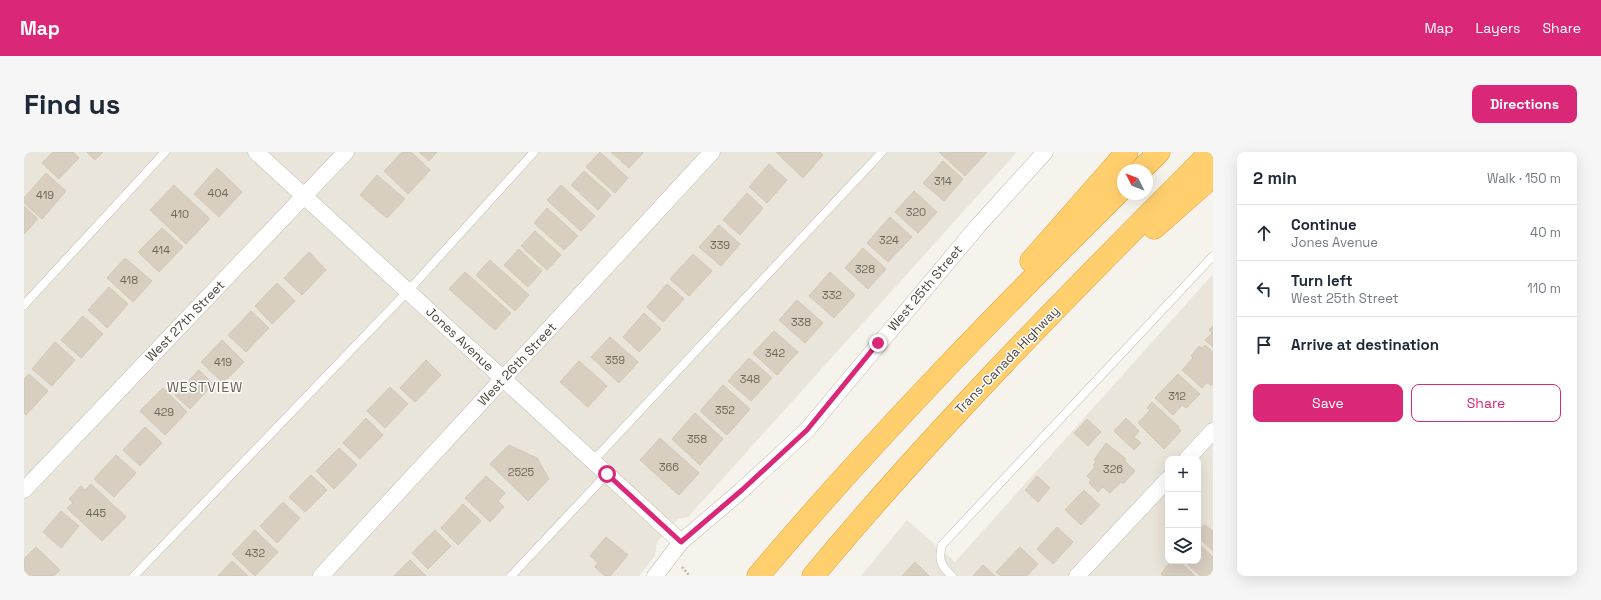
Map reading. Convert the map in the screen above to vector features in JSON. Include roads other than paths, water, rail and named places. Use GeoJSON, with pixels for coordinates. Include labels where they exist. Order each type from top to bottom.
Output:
{"type":"FeatureCollection","features":[{"type":"Feature","properties":{"kind":"highway"},"geometry":{"type":"LineString","coordinates":[[921,394],[1044,246],[1126,152]]}},
{"type":"Feature","properties":{"kind":"highway"},"geometry":{"type":"LineString","coordinates":[[1147,164],[1159,152]]}},
{"type":"Feature","properties":{"kind":"highway","name":"Trans-Canada Highway"},"geometry":{"type":"LineString","coordinates":[[813,576],[938,432],[1013,353],[1211,152]]}},
{"type":"Feature","properties":{"kind":"highway"},"geometry":{"type":"LineString","coordinates":[[1013,353],[1213,176]]}},
{"type":"Feature","properties":{"kind":"highway"},"geometry":{"type":"LineString","coordinates":[[758,576],[853,467],[921,394],[1117,194]]}},
{"type":"Feature","properties":{"kind":"street","name":"Jones Avenue"},"geometry":{"type":"LineString","coordinates":[[256,152],[681,542]]}},
{"type":"Feature","properties":{"kind":"street","name":"West 27th Street"},"geometry":{"type":"LineString","coordinates":[[24,490],[346,152]]}},
{"type":"Feature","properties":{"kind":"street","name":"West 26th Street"},"geometry":{"type":"LineString","coordinates":[[321,576],[712,152]]}},
{"type":"Feature","properties":{"kind":"street","name":"West 25th Street"},"geometry":{"type":"LineString","coordinates":[[655,576],[681,542],[742,490],[807,430],[961,246],[1045,152]]}},
{"type":"Feature","properties":{"kind":"street"},"geometry":{"type":"LineString","coordinates":[[1190,456],[1213,431]]}},
{"type":"Feature","properties":{"kind":"street"},"geometry":{"type":"LineString","coordinates":[[1078,576],[1165,482]]}},
{"type":"Feature","properties":{"kind":"lane"},"geometry":{"type":"LineString","coordinates":[[24,305],[165,152]]}},
{"type":"Feature","properties":{"kind":"lane"},"geometry":{"type":"LineString","coordinates":[[134,576],[408,291],[534,152]]}},
{"type":"Feature","properties":{"kind":"lane"},"geometry":{"type":"LineString","coordinates":[[593,461],[882,152]]}},
{"type":"Feature","properties":{"kind":"lane"},"geometry":{"type":"LineString","coordinates":[[952,576],[943,566],[939,557],[942,545],[1213,256]]}},
{"type":"Feature","properties":{"kind":"lane"},"geometry":{"type":"LineString","coordinates":[[511,576],[607,474]]}},
{"type":"Feature","properties":{"kind":"district","name":"WESTVIEW"},"geometry":{"type":"Point","coordinates":[205,387]}}]}
